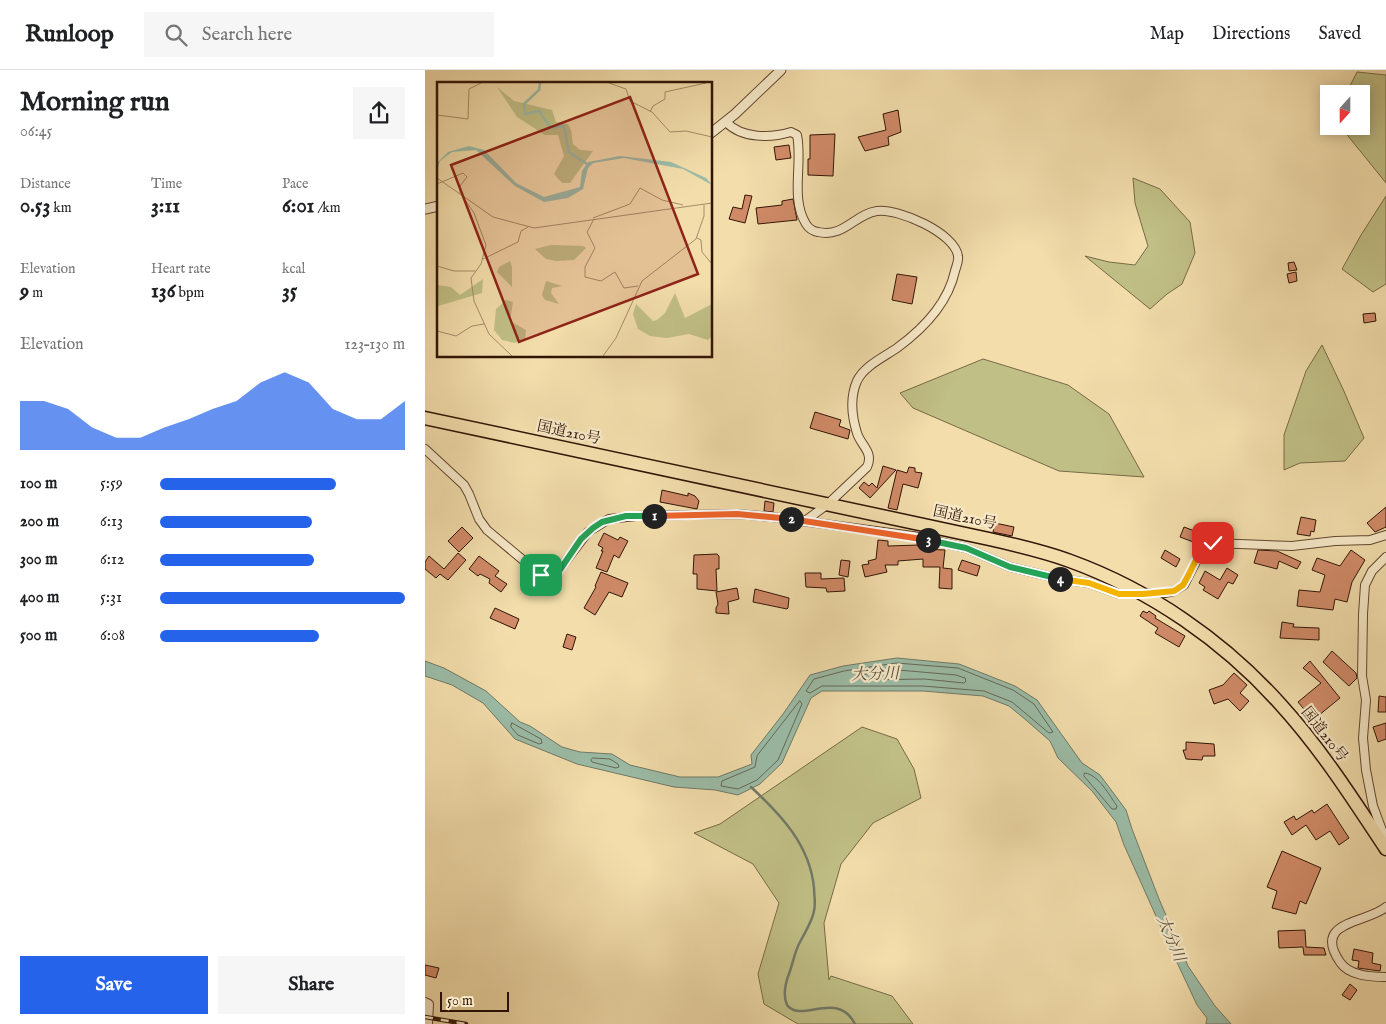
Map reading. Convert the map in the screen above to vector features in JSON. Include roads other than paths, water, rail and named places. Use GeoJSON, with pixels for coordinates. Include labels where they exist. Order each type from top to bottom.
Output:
{"type":"FeatureCollection","features":[{"type":"Feature","properties":{"kind":"highway","name":"国道210号"},"geometry":{"type":"LineString","coordinates":[[425,418],[965,533],[1051,554],[1102,574],[1167,608],[1234,659],[1268,691],[1333,770],[1386,849]]}},
{"type":"Feature","properties":{"kind":"street"},"geometry":{"type":"LineString","coordinates":[[713,132],[750,101],[781,70]]}},
{"type":"Feature","properties":{"kind":"street"},"geometry":{"type":"LineString","coordinates":[[726,122],[740,131],[761,136],[795,132],[797,135],[799,202],[805,223],[811,230],[821,233],[839,231],[863,216],[876,211],[891,212],[936,230],[949,240],[955,248],[958,257],[952,283],[940,306],[900,346],[860,376],[853,396],[853,411],[857,432],[868,450],[870,460],[867,467],[828,504],[805,521]]}},
{"type":"Feature","properties":{"kind":"street"},"geometry":{"type":"LineString","coordinates":[[425,449],[464,485],[479,519],[487,530],[541,575],[547,577],[557,574],[588,532],[602,522],[636,516],[737,514],[913,536],[966,548],[1010,567],[1060,579],[1089,583],[1119,594],[1165,593],[1179,588],[1183,585],[1202,550],[1209,544],[1292,546],[1335,541],[1370,540],[1386,535]]}},
{"type":"Feature","properties":{"kind":"street"},"geometry":{"type":"LineString","coordinates":[[1386,557],[1369,576],[1364,590],[1362,676],[1366,700],[1363,732],[1366,770],[1373,806],[1386,841]]}},
{"type":"Feature","properties":{"kind":"street"},"geometry":{"type":"LineString","coordinates":[[1386,907],[1379,912],[1345,925],[1335,933],[1332,942],[1338,960],[1345,968],[1354,973],[1386,977]]}},
{"type":"Feature","properties":{"kind":"street"},"geometry":{"type":"LineString","coordinates":[[425,1002],[429,1004],[429,1024]]}},
{"type":"Feature","properties":{"kind":"water","name":"大分川"},"geometry":{"type":"Polygon","coordinates":[[[897,658],[959,664],[1015,686],[1037,700],[1082,763],[1100,775],[1126,810],[1159,899],[1188,966],[1215,1006],[1231,1024],[1206,1024],[1207,1018],[1197,1005],[1174,956],[1124,845],[1116,822],[1092,791],[1058,758],[1050,741],[1009,706],[983,696],[923,691],[822,691],[811,698],[782,763],[760,784],[738,795],[715,790],[674,787],[577,764],[515,739],[483,703],[452,685],[425,676],[425,661],[444,668],[486,691],[520,722],[530,726],[562,747],[580,752],[612,754],[630,765],[680,777],[718,777],[752,764],[751,755],[810,675],[843,666],[897,658]]]}},
{"type":"Feature","properties":{"kind":"waterway"},"geometry":{"type":"LineString","coordinates":[[751,787],[792,832],[807,858],[814,888],[815,905],[813,915],[797,949],[786,983],[785,996],[787,1005],[793,1010],[801,1011],[829,1008],[839,1009],[847,1014],[855,1024]]}},
{"type":"Feature","properties":{"kind":"railway"},"geometry":{"type":"LineString","coordinates":[[425,1017],[466,1024]]}}]}
